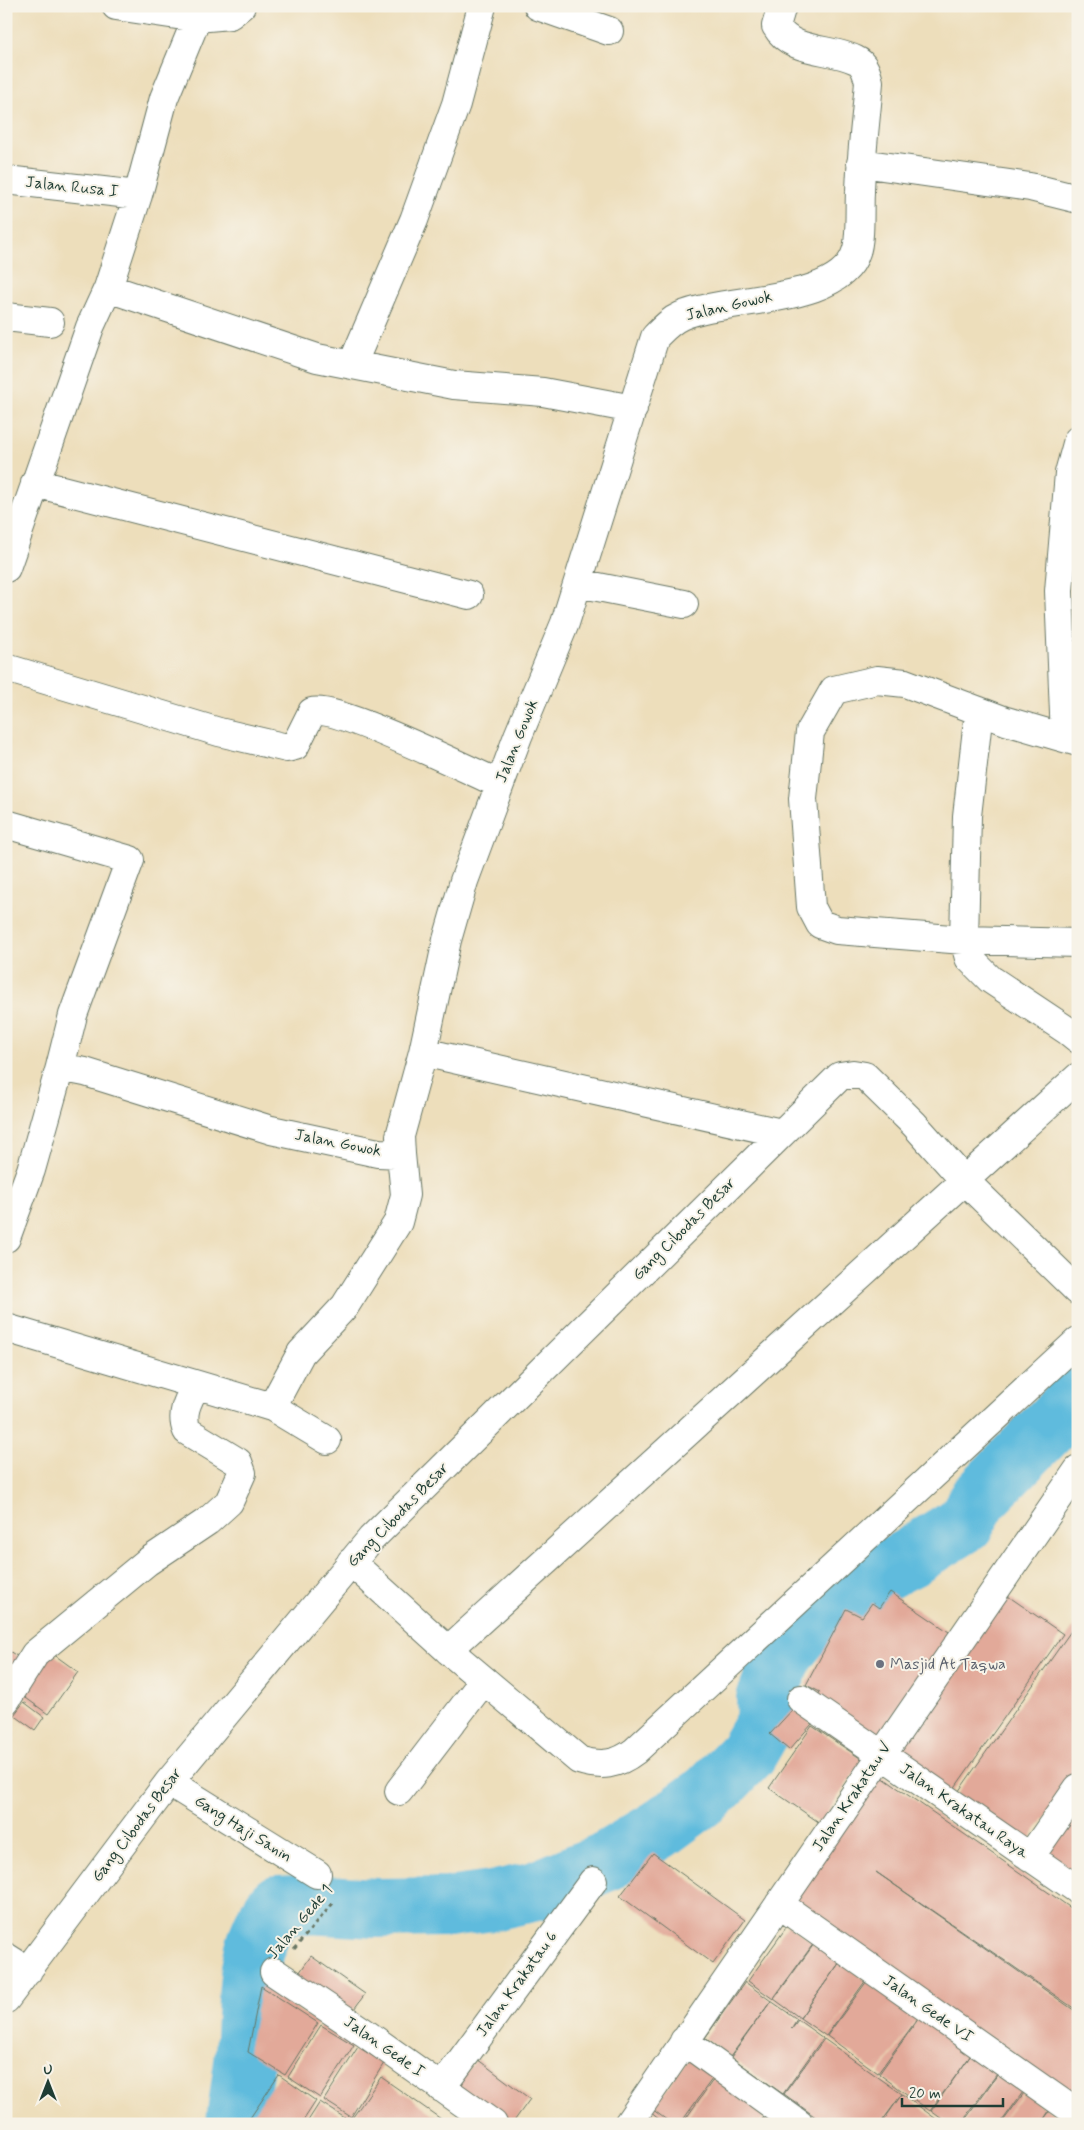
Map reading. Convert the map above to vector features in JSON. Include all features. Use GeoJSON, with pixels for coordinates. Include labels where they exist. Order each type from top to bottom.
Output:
{"type":"FeatureCollection","features":[{"type":"Feature","properties":{"kind":"street"},"geometry":{"type":"LineString","coordinates":[[116,6],[197,18],[230,15],[241,6]]}},
{"type":"Feature","properties":{"kind":"street"},"geometry":{"type":"LineString","coordinates":[[352,365],[414,220],[456,104],[482,6]]}},
{"type":"Feature","properties":{"kind":"street"},"geometry":{"type":"LineString","coordinates":[[538,6],[609,31]]}},
{"type":"Feature","properties":{"kind":"street","name":"Jalan Gowok"},"geometry":{"type":"LineString","coordinates":[[60,1067],[84,1072],[271,1130],[378,1152],[401,1154],[400,1136],[423,1052],[447,940],[464,882],[500,784],[565,623],[656,337],[668,323],[683,315],[706,308],[818,287],[847,269],[857,252],[861,164],[869,82],[866,70],[857,60],[791,43],[781,35],[776,26],[782,6]]}},
{"type":"Feature","properties":{"kind":"street"},"geometry":{"type":"LineString","coordinates":[[6,568],[90,326],[108,288],[138,195],[164,98],[197,18]]}},
{"type":"Feature","properties":{"kind":"street"},"geometry":{"type":"LineString","coordinates":[[861,164],[1030,187],[1078,199]]}},
{"type":"Feature","properties":{"kind":"street","name":"Jalan Rusa I"},"geometry":{"type":"LineString","coordinates":[[6,180],[138,195]]}},
{"type":"Feature","properties":{"kind":"street"},"geometry":{"type":"LineString","coordinates":[[108,288],[317,358],[454,385],[543,392],[633,409]]}},
{"type":"Feature","properties":{"kind":"street"},"geometry":{"type":"LineString","coordinates":[[6,317],[50,322]]}},
{"type":"Feature","properties":{"kind":"street"},"geometry":{"type":"LineString","coordinates":[[1078,440],[1069,474],[1059,592],[1072,740],[979,711],[905,683],[877,680],[834,690],[810,732],[803,798],[811,907],[820,924],[836,930],[964,940],[1078,943]]}},
{"type":"Feature","properties":{"kind":"street"},"geometry":{"type":"LineString","coordinates":[[36,483],[469,595]]}},
{"type":"Feature","properties":{"kind":"street"},"geometry":{"type":"LineString","coordinates":[[578,583],[684,604]]}},
{"type":"Feature","properties":{"kind":"street"},"geometry":{"type":"LineString","coordinates":[[6,668],[219,732],[287,748],[294,746],[312,712],[326,711],[355,720],[500,784]]}},
{"type":"Feature","properties":{"kind":"street"},"geometry":{"type":"LineString","coordinates":[[979,711],[967,816],[964,940],[969,958],[990,980],[1078,1039]]}},
{"type":"Feature","properties":{"kind":"street"},"geometry":{"type":"LineString","coordinates":[[6,824],[130,860],[73,1015],[31,1170],[6,1238]]}},
{"type":"Feature","properties":{"kind":"street"},"geometry":{"type":"LineString","coordinates":[[423,1052],[781,1132]]}},
{"type":"Feature","properties":{"kind":"street","name":"Gang Cibodas Besar"},"geometry":{"type":"LineString","coordinates":[[6,2000],[17,1964],[371,1539],[781,1132],[840,1076],[853,1074],[866,1076],[914,1124],[964,1180]]}},
{"type":"Feature","properties":{"kind":"street"},"geometry":{"type":"LineString","coordinates":[[448,1650],[1078,1077]]}},
{"type":"Feature","properties":{"kind":"street"},"geometry":{"type":"LineString","coordinates":[[272,1408],[301,1353],[345,1306],[398,1222],[405,1195],[401,1154]]}},
{"type":"Feature","properties":{"kind":"street"},"geometry":{"type":"LineString","coordinates":[[964,1180],[1078,1291]]}},
{"type":"Feature","properties":{"kind":"street"},"geometry":{"type":"LineString","coordinates":[[6,1328],[272,1408],[327,1440]]}},
{"type":"Feature","properties":{"kind":"street"},"geometry":{"type":"LineString","coordinates":[[351,1562],[448,1650],[579,1760],[605,1765],[627,1757],[1078,1341]]}},
{"type":"Feature","properties":{"kind":"street"},"geometry":{"type":"LineString","coordinates":[[6,1700],[36,1654],[148,1562],[208,1521],[229,1502],[242,1473],[238,1462],[187,1431],[183,1422],[186,1404],[196,1385]]}},
{"type":"Feature","properties":{"kind":"street","name":"Jalan Krakatau V"},"geometry":{"type":"LineString","coordinates":[[628,2124],[1078,1470]]}},
{"type":"Feature","properties":{"kind":"street"},"geometry":{"type":"LineString","coordinates":[[399,1791],[484,1680]]}},
{"type":"Feature","properties":{"kind":"street","name":"Jalan Krakatau Raya"},"geometry":{"type":"LineString","coordinates":[[801,1699],[1078,1890]]}},
{"type":"Feature","properties":{"kind":"street","name":"Gang Haji Sanin"},"geometry":{"type":"LineString","coordinates":[[169,1782],[317,1874]]}},
{"type":"Feature","properties":{"kind":"street"},"geometry":{"type":"LineString","coordinates":[[1030,1857],[1078,1788]]}},
{"type":"Feature","properties":{"kind":"street","name":"Jalan Krakatau 6"},"geometry":{"type":"LineString","coordinates":[[441,2088],[592,1881]]}},
{"type":"Feature","properties":{"kind":"street","name":"Jalan Gede VI"},"geometry":{"type":"LineString","coordinates":[[779,1904],[1078,2114]]}},
{"type":"Feature","properties":{"kind":"street","name":"Jalan Gede I"},"geometry":{"type":"LineString","coordinates":[[274,1972],[365,2033],[493,2124]]}},
{"type":"Feature","properties":{"kind":"street"},"geometry":{"type":"LineString","coordinates":[[684,2041],[799,2124]]}},
{"type":"Feature","properties":{"kind":"path","name":"Jalan Gede 1"},"geometry":{"type":"LineString","coordinates":[[274,1972],[338,1896]]}},
{"type":"Feature","properties":{"kind":"building"},"geometry":{"type":"Polygon","coordinates":[[[890,1592],[955,1636],[878,1746],[814,1701],[820,1692],[806,1685],[846,1609],[862,1617],[872,1603],[879,1608],[890,1592]]]}},
{"type":"Feature","properties":{"kind":"building"},"geometry":{"type":"Polygon","coordinates":[[[1002,1592],[1063,1634],[951,1793],[891,1751],[1002,1592]]]}},
{"type":"Feature","properties":{"kind":"building"},"geometry":{"type":"Polygon","coordinates":[[[1078,1621],[1078,1771],[1026,1844],[956,1795],[1078,1621]]]}},
{"type":"Feature","properties":{"kind":"building"},"geometry":{"type":"Polygon","coordinates":[[[6,1649],[23,1660],[6,1685],[6,1649]]]}},
{"type":"Feature","properties":{"kind":"building"},"geometry":{"type":"Polygon","coordinates":[[[49,1651],[78,1672],[48,1714],[19,1693],[49,1651]]]}},
{"type":"Feature","properties":{"kind":"building"},"geometry":{"type":"Polygon","coordinates":[[[24,1702],[44,1717],[35,1730],[14,1715],[24,1702]]]}},
{"type":"Feature","properties":{"kind":"building"},"geometry":{"type":"Polygon","coordinates":[[[794,1708],[812,1724],[789,1750],[770,1734],[794,1708]]]}},
{"type":"Feature","properties":{"kind":"building"},"geometry":{"type":"Polygon","coordinates":[[[812,1726],[863,1760],[820,1823],[769,1788],[812,1726]]]}},
{"type":"Feature","properties":{"kind":"building"},"geometry":{"type":"Polygon","coordinates":[[[879,1775],[1078,1913],[1078,2011],[876,1872],[1078,2013],[1078,2112],[785,1907],[879,1775]]]}},
{"type":"Feature","properties":{"kind":"building"},"geometry":{"type":"Polygon","coordinates":[[[1078,1797],[1078,1877],[1040,1852],[1078,1797]]]}},
{"type":"Feature","properties":{"kind":"building"},"geometry":{"type":"Polygon","coordinates":[[[653,1853],[745,1920],[713,1964],[620,1896],[653,1853]]]}},
{"type":"Feature","properties":{"kind":"building"},"geometry":{"type":"Polygon","coordinates":[[[788,1925],[814,1943],[773,1999],[748,1981],[788,1925]]]}},
{"type":"Feature","properties":{"kind":"building"},"geometry":{"type":"Polygon","coordinates":[[[814,1944],[840,1962],[800,2018],[774,1999],[814,1944]]]}},
{"type":"Feature","properties":{"kind":"building"},"geometry":{"type":"Polygon","coordinates":[[[311,1956],[365,1994],[349,2016],[295,1979],[311,1956]]]}},
{"type":"Feature","properties":{"kind":"building"},"geometry":{"type":"Polygon","coordinates":[[[840,1962],[866,1980],[826,2036],[800,2018],[840,1962]]]}},
{"type":"Feature","properties":{"kind":"building"},"geometry":{"type":"Polygon","coordinates":[[[867,1981],[918,2018],[878,2073],[827,2036],[867,1981]]]}},
{"type":"Feature","properties":{"kind":"building"},"geometry":{"type":"Polygon","coordinates":[[[745,1982],[771,2001],[730,2057],[705,2038],[745,1982]]]}},
{"type":"Feature","properties":{"kind":"building"},"geometry":{"type":"Polygon","coordinates":[[[261,1986],[318,2023],[285,2075],[248,2052],[261,1986]]]}},
{"type":"Feature","properties":{"kind":"building"},"geometry":{"type":"Polygon","coordinates":[[[771,2001],[797,2019],[791,2029],[798,2020],[823,2038],[783,2094],[731,2057],[771,2001]]]}},
{"type":"Feature","properties":{"kind":"building"},"geometry":{"type":"Polygon","coordinates":[[[919,2018],[971,2055],[930,2111],[879,2074],[919,2018]]]}},
{"type":"Feature","properties":{"kind":"building"},"geometry":{"type":"Polygon","coordinates":[[[321,2025],[354,2045],[320,2098],[288,2077],[321,2025]]]}},
{"type":"Feature","properties":{"kind":"building"},"geometry":{"type":"Polygon","coordinates":[[[824,2039],[902,2094],[880,2124],[825,2124],[784,2094],[824,2039]]]}},
{"type":"Feature","properties":{"kind":"building"},"geometry":{"type":"Polygon","coordinates":[[[358,2047],[384,2063],[351,2117],[324,2100],[358,2047]]]}},
{"type":"Feature","properties":{"kind":"building"},"geometry":{"type":"Polygon","coordinates":[[[692,2054],[717,2072],[680,2124],[672,2124],[652,2109],[692,2054]]]}},
{"type":"Feature","properties":{"kind":"building"},"geometry":{"type":"Polygon","coordinates":[[[971,2055],[997,2074],[960,2124],[949,2124],[931,2111],[971,2055]]]}},
{"type":"Feature","properties":{"kind":"building"},"geometry":{"type":"Polygon","coordinates":[[[477,2059],[530,2099],[512,2124],[498,2124],[453,2090],[477,2059]]]}},
{"type":"Feature","properties":{"kind":"building"},"geometry":{"type":"Polygon","coordinates":[[[718,2073],[770,2109],[759,2124],[682,2124],[718,2073]]]}},
{"type":"Feature","properties":{"kind":"building"},"geometry":{"type":"Polygon","coordinates":[[[998,2074],[1023,2092],[1000,2124],[962,2124],[998,2074]]]}},
{"type":"Feature","properties":{"kind":"building"},"geometry":{"type":"Polygon","coordinates":[[[279,2075],[316,2101],[301,2124],[246,2124],[279,2075]]]}},
{"type":"Feature","properties":{"kind":"building"},"geometry":{"type":"Polygon","coordinates":[[[381,2077],[404,2093],[448,2124],[348,2124],[381,2077]]]}},
{"type":"Feature","properties":{"kind":"building"},"geometry":{"type":"Polygon","coordinates":[[[1024,2093],[1049,2111],[1044,2119],[1050,2111],[1068,2124],[1001,2124],[1024,2093]]]}},
{"type":"Feature","properties":{"kind":"building"},"geometry":{"type":"Polygon","coordinates":[[[902,2094],[928,2113],[943,2124],[881,2124],[902,2094]]]}},
{"type":"Feature","properties":{"kind":"building"},"geometry":{"type":"Polygon","coordinates":[[[320,2102],[345,2118],[342,2124],[306,2124],[320,2102]]]}},
{"type":"Feature","properties":{"kind":"building"},"geometry":{"type":"Polygon","coordinates":[[[771,2110],[790,2124],[761,2124],[771,2110]]]}},
{"type":"Feature","properties":{"kind":"building"},"geometry":{"type":"Polygon","coordinates":[[[650,2112],[665,2124],[641,2124],[650,2112]]]}},
{"type":"Feature","properties":{"kind":"waterway"},"geometry":{"type":"LineString","coordinates":[[236,2124],[244,2061],[248,1994],[253,1956],[266,1921],[277,1905],[308,1904],[376,1908],[448,1907],[492,1901],[536,1891],[605,1862],[660,1829],[710,1792],[747,1754],[767,1719],[766,1699],[786,1651],[805,1628],[868,1579],[909,1558],[965,1523],[979,1498],[1078,1397]]}},
{"type":"Feature","properties":{"kind":"place","name":"Masjid At Taqwa"},"geometry":{"type":"Point","coordinates":[880,1664]}}]}
